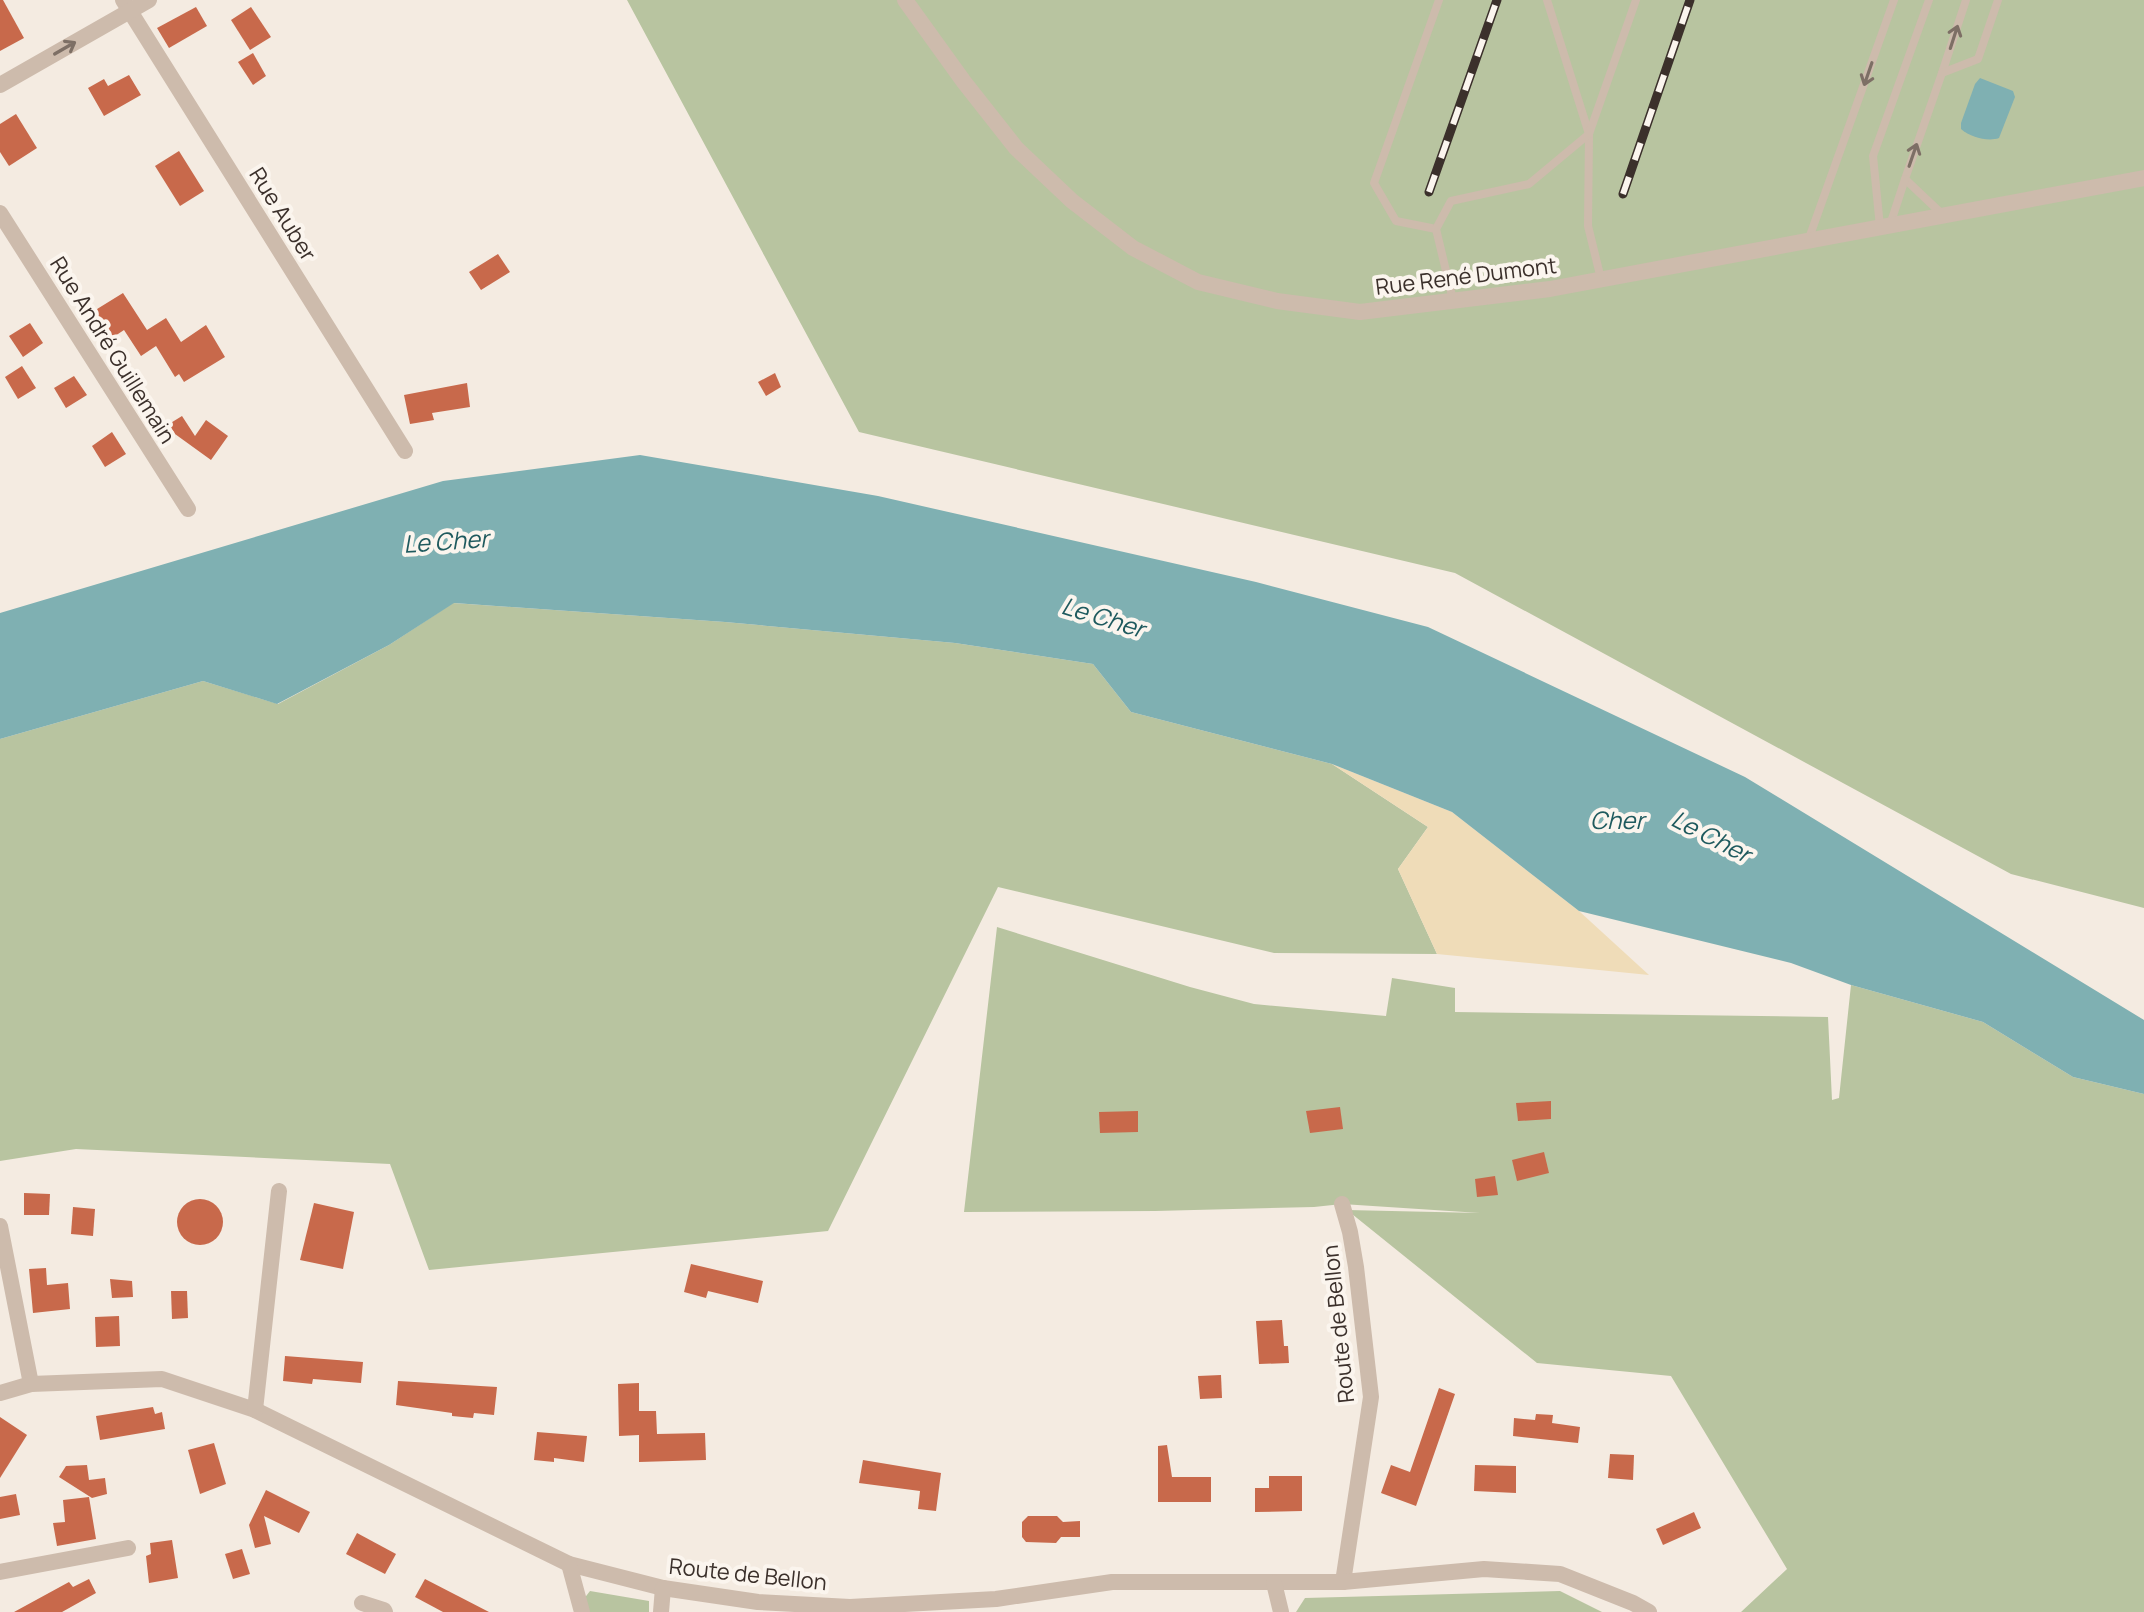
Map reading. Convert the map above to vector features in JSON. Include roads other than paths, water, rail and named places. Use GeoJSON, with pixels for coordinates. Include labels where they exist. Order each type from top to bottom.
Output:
{"type":"FeatureCollection","features":[{"type":"Feature","properties":{"kind":"street"},"geometry":{"type":"LineString","coordinates":[[0,85],[126,5],[149,0]]}},
{"type":"Feature","properties":{"kind":"street","name":"Rue René Dumont"},"geometry":{"type":"LineString","coordinates":[[905,0],[1016,148],[1072,201],[1133,248],[1198,282],[1277,301],[1360,312],[1550,289],[2144,178]]}},
{"type":"Feature","properties":{"kind":"street","name":"Rue Auber"},"geometry":{"type":"LineString","coordinates":[[126,5],[405,451]]}},
{"type":"Feature","properties":{"kind":"street","name":"Rue André Guillemain"},"geometry":{"type":"LineString","coordinates":[[0,213],[188,509]]}},
{"type":"Feature","properties":{"kind":"street"},"geometry":{"type":"LineString","coordinates":[[255,1410],[279,1191]]}},
{"type":"Feature","properties":{"kind":"street","name":"Route de Bellon"},"geometry":{"type":"LineString","coordinates":[[1342,1204],[1356,1267],[1371,1397],[1343,1582]]}},
{"type":"Feature","properties":{"kind":"street"},"geometry":{"type":"LineString","coordinates":[[0,1226],[31,1384]]}},
{"type":"Feature","properties":{"kind":"street","name":"Route de Bellon"},"geometry":{"type":"LineString","coordinates":[[0,1393],[31,1384],[162,1379],[255,1410],[569,1564],[663,1588],[758,1602],[850,1607],[996,1599],[1112,1582],[1343,1582],[1484,1569],[1560,1574],[1649,1612]]}},
{"type":"Feature","properties":{"kind":"street"},"geometry":{"type":"LineString","coordinates":[[0,1572],[128,1548]]}},
{"type":"Feature","properties":{"kind":"street"},"geometry":{"type":"LineString","coordinates":[[569,1564],[582,1612]]}},
{"type":"Feature","properties":{"kind":"street"},"geometry":{"type":"LineString","coordinates":[[1274,1583],[1281,1612]]}},
{"type":"Feature","properties":{"kind":"street"},"geometry":{"type":"LineString","coordinates":[[661,1612],[663,1588]]}},
{"type":"Feature","properties":{"kind":"street"},"geometry":{"type":"LineString","coordinates":[[362,1603],[385,1612]]}},
{"type":"Feature","properties":{"kind":"lane"},"geometry":{"type":"LineString","coordinates":[[1436,229],[1396,221],[1374,183],[1439,0]]}},
{"type":"Feature","properties":{"kind":"lane"},"geometry":{"type":"LineString","coordinates":[[1547,0],[1589,134],[1588,226],[1601,279]]}},
{"type":"Feature","properties":{"kind":"lane"},"geometry":{"type":"LineString","coordinates":[[1453,301],[1436,229],[1451,201],[1529,184],[1589,134],[1636,0]]}},
{"type":"Feature","properties":{"kind":"lane"},"geometry":{"type":"LineString","coordinates":[[1808,241],[1894,0]]}},
{"type":"Feature","properties":{"kind":"lane"},"geometry":{"type":"LineString","coordinates":[[1885,226],[1873,156],[1929,0]]}},
{"type":"Feature","properties":{"kind":"lane"},"geometry":{"type":"LineString","coordinates":[[1885,226],[1905,179],[1966,0]]}},
{"type":"Feature","properties":{"kind":"lane"},"geometry":{"type":"LineString","coordinates":[[1942,73],[1978,59],[1998,0]]}},
{"type":"Feature","properties":{"kind":"lane"},"geometry":{"type":"LineString","coordinates":[[1905,179],[1943,215]]}},
{"type":"Feature","properties":{"kind":"water"},"geometry":{"type":"Polygon","coordinates":[[[1980,78],[2013,91],[2015,97],[1999,138],[1979,138],[1961,129],[1975,84],[1980,78]]]}},
{"type":"Feature","properties":{"kind":"water","name":"Cher"},"geometry":{"type":"Polygon","coordinates":[[[640,455],[878,496],[1256,582],[1428,627],[1745,777],[2144,1020],[2144,1094],[2073,1077],[1983,1022],[1851,985],[1791,963],[1579,911],[1452,812],[1332,764],[1131,712],[1093,664],[955,643],[725,622],[454,603],[389,645],[277,704],[203,681],[0,739],[0,613],[443,481],[640,455]]]}},
{"type":"Feature","properties":{"kind":"railway"},"geometry":{"type":"LineString","coordinates":[[1429,192],[1497,0]]}},
{"type":"Feature","properties":{"kind":"railway"},"geometry":{"type":"LineString","coordinates":[[1623,194],[1690,0]]}},
{"type":"Feature","properties":{"kind":"water label","name":"Le Cher"},"geometry":{"type":"Point","coordinates":[446,542]}},
{"type":"Feature","properties":{"kind":"water label","name":"Le Cher"},"geometry":{"type":"Point","coordinates":[1103,618]}},
{"type":"Feature","properties":{"kind":"water label","name":"Le Cher"},"geometry":{"type":"Point","coordinates":[1711,837]}}]}
